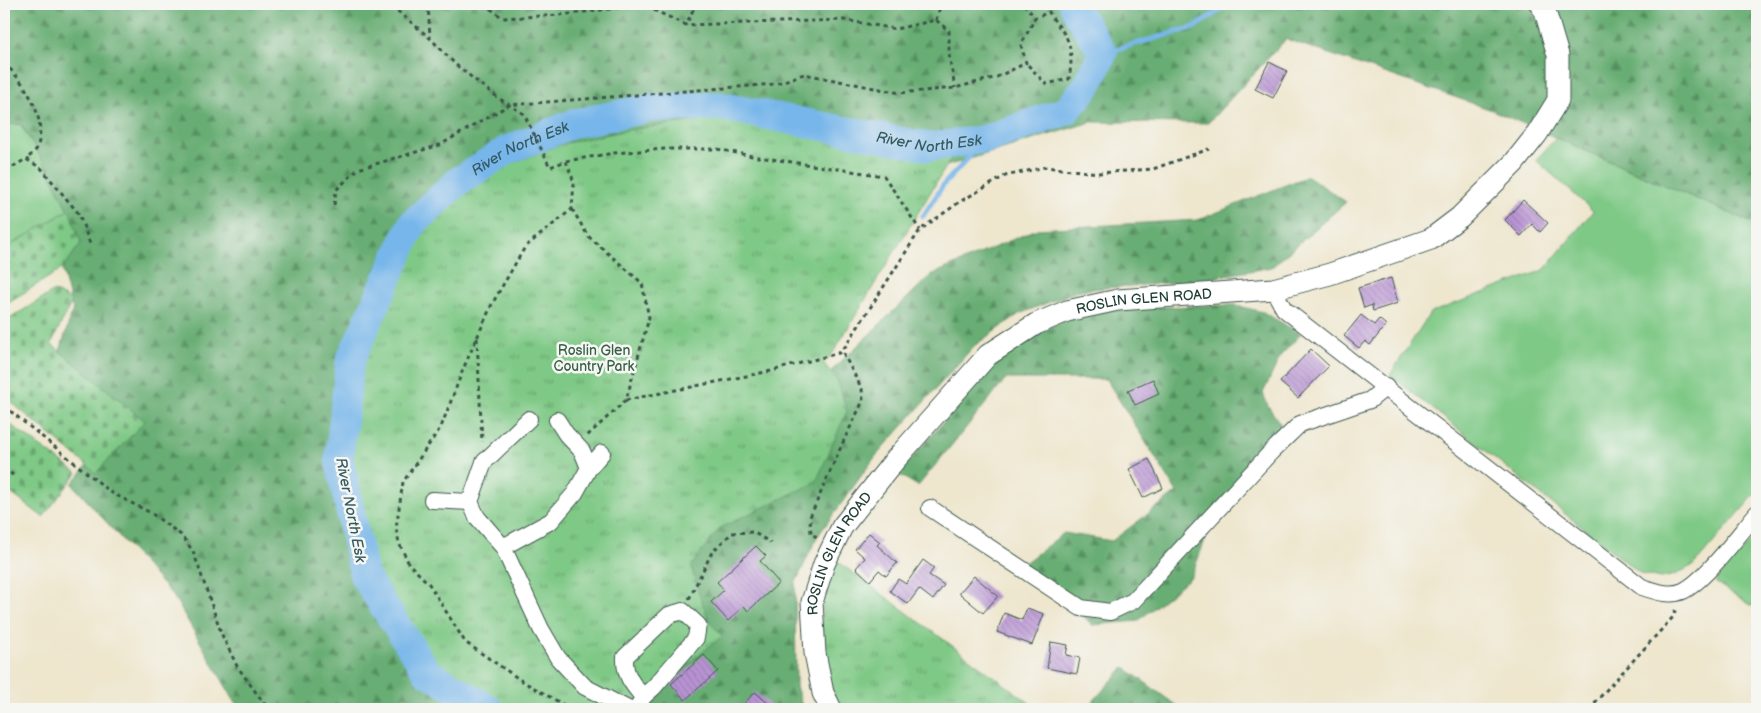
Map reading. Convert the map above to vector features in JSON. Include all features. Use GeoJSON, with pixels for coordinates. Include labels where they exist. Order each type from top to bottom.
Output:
{"type":"FeatureCollection","features":[{"type":"Feature","properties":{"kind":"main road","name":"ROSLIN GLEN ROAD"},"geometry":{"type":"LineString","coordinates":[[831,709],[823,693],[815,653],[812,602],[824,564],[842,527],[895,460],[988,355],[1036,324],[1067,311],[1118,300],[1274,289],[1330,274],[1431,239],[1460,217],[1514,163],[1558,100],[1558,55],[1546,11],[1540,4]]}},
{"type":"Feature","properties":{"kind":"street"},"geometry":{"type":"LineString","coordinates":[[1274,289],[1284,309],[1642,587],[1662,594],[1682,591],[1703,577],[1757,513]]}},
{"type":"Feature","properties":{"kind":"street"},"geometry":{"type":"LineString","coordinates":[[930,508],[1081,608],[1110,612],[1133,601],[1271,452],[1300,424],[1370,400],[1386,387]]}},
{"type":"Feature","properties":{"kind":"street"},"geometry":{"type":"LineString","coordinates":[[529,419],[484,462],[470,502],[477,518],[503,547],[541,629],[558,658],[585,687],[628,709]]}},
{"type":"Feature","properties":{"kind":"street"},"geometry":{"type":"LineString","coordinates":[[556,420],[582,451],[589,468]]}},
{"type":"Feature","properties":{"kind":"street"},"geometry":{"type":"LineString","coordinates":[[503,547],[551,521],[575,493],[589,468],[602,452]]}},
{"type":"Feature","properties":{"kind":"street"},"geometry":{"type":"LineString","coordinates":[[432,500],[470,502]]}},
{"type":"Feature","properties":{"kind":"street"},"geometry":{"type":"LineString","coordinates":[[683,611],[698,625],[696,638],[640,703],[624,668],[625,657],[669,615],[683,611]]}},
{"type":"Feature","properties":{"kind":"path"},"geometry":{"type":"LineString","coordinates":[[394,4],[394,9],[430,38],[456,65],[498,98],[524,114],[550,167],[566,161],[640,151],[717,148],[752,156],[884,176],[920,230]]}},
{"type":"Feature","properties":{"kind":"path"},"geometry":{"type":"LineString","coordinates":[[428,4],[430,38]]}},
{"type":"Feature","properties":{"kind":"path"},"geometry":{"type":"LineString","coordinates":[[484,4],[503,18],[560,15],[643,5],[686,25],[844,20],[896,28],[936,20]]}},
{"type":"Feature","properties":{"kind":"path"},"geometry":{"type":"LineString","coordinates":[[678,4],[693,10],[686,25]]}},
{"type":"Feature","properties":{"kind":"path"},"geometry":{"type":"LineString","coordinates":[[936,20],[941,4]]}},
{"type":"Feature","properties":{"kind":"path"},"geometry":{"type":"LineString","coordinates":[[1024,4],[1034,18]]}},
{"type":"Feature","properties":{"kind":"path"},"geometry":{"type":"LineString","coordinates":[[1049,12],[1067,38],[1072,59],[1069,79],[1046,84],[1026,63],[1021,45],[1034,18],[1049,12]]}},
{"type":"Feature","properties":{"kind":"path"},"geometry":{"type":"LineString","coordinates":[[936,20],[949,31],[949,55],[954,88]]}},
{"type":"Feature","properties":{"kind":"path"},"geometry":{"type":"LineString","coordinates":[[4,63],[15,74],[30,95],[38,116],[39,136],[37,149],[26,159],[5,171]]}},
{"type":"Feature","properties":{"kind":"path"},"geometry":{"type":"LineString","coordinates":[[334,205],[336,190],[358,169],[440,144],[509,105],[775,84],[804,74],[900,94],[954,88],[998,77],[1026,63]]}},
{"type":"Feature","properties":{"kind":"path"},"geometry":{"type":"LineString","coordinates":[[576,445],[626,400],[772,371],[839,353],[845,347],[920,230],[961,201],[1005,176],[1045,167],[1098,173],[1153,169],[1209,149]]}},
{"type":"Feature","properties":{"kind":"path"},"geometry":{"type":"LineString","coordinates":[[26,159],[41,168],[79,214],[90,244]]}},
{"type":"Feature","properties":{"kind":"path"},"geometry":{"type":"LineString","coordinates":[[566,161],[574,182],[572,209],[588,236],[642,284],[649,318],[626,400]]}},
{"type":"Feature","properties":{"kind":"path"},"geometry":{"type":"LineString","coordinates":[[572,209],[525,248],[492,304],[441,427],[403,482],[396,528],[399,543],[409,564],[429,584],[466,642],[522,681],[572,709]]}},
{"type":"Feature","properties":{"kind":"path"},"geometry":{"type":"LineString","coordinates":[[477,337],[484,462]]}},
{"type":"Feature","properties":{"kind":"path"},"geometry":{"type":"LineString","coordinates":[[833,546],[811,534],[810,517],[863,401],[862,389],[844,355],[845,347]]}},
{"type":"Feature","properties":{"kind":"path"},"geometry":{"type":"LineString","coordinates":[[4,406],[112,493],[151,513],[181,535],[193,551],[222,635],[237,666],[268,709]]}},
{"type":"Feature","properties":{"kind":"path"},"geometry":{"type":"LineString","coordinates":[[4,468],[13,475]]}},
{"type":"Feature","properties":{"kind":"path"},"geometry":{"type":"LineString","coordinates":[[683,611],[712,552],[732,533],[753,532],[771,543]]}},
{"type":"Feature","properties":{"kind":"path"},"geometry":{"type":"LineString","coordinates":[[1589,709],[1673,617],[1682,591]]}},
{"type":"Feature","properties":{"kind":"green space"},"geometry":{"type":"Polygon","coordinates":[[[4,4],[1757,4],[1757,225],[1492,110],[1286,39],[1208,123],[1091,122],[917,175],[739,327],[799,402],[931,275],[1037,229],[1198,220],[1308,176],[1346,202],[1272,267],[1192,281],[1080,290],[1019,314],[974,346],[875,457],[817,537],[795,584],[796,686],[803,709],[239,709],[174,597],[72,484],[123,421],[59,354],[73,310],[62,269],[81,243],[54,182],[21,124],[4,125],[4,4]]]}},
{"type":"Feature","properties":{"kind":"green space","name":"Roslin Glen Country Park"},"geometry":{"type":"Polygon","coordinates":[[[718,118],[927,157],[952,157],[831,356],[823,362],[838,382],[847,411],[816,482],[720,528],[691,566],[709,621],[722,636],[661,687],[651,709],[504,709],[434,668],[372,577],[347,462],[356,364],[418,228],[484,174],[561,144],[628,130],[718,118]]]}},
{"type":"Feature","properties":{"kind":"green space"},"geometry":{"type":"Polygon","coordinates":[[[20,124],[44,161],[69,210],[4,249],[4,125],[20,124]]]}},
{"type":"Feature","properties":{"kind":"green space"},"geometry":{"type":"Polygon","coordinates":[[[1556,138],[1757,225],[1757,492],[1695,564],[1675,575],[1661,578],[1641,574],[1390,375],[1430,313],[1544,270],[1593,211],[1536,160],[1556,138]]]}},
{"type":"Feature","properties":{"kind":"green space"},"geometry":{"type":"Polygon","coordinates":[[[69,210],[81,243],[62,269],[4,305],[4,249],[69,210]]]}},
{"type":"Feature","properties":{"kind":"green space"},"geometry":{"type":"Polygon","coordinates":[[[54,291],[72,301],[51,344],[145,421],[96,473],[4,396],[4,322],[54,291]]]}},
{"type":"Feature","properties":{"kind":"green space"},"geometry":{"type":"Polygon","coordinates":[[[1235,305],[1263,312],[1301,334],[1281,355],[1263,393],[1268,406],[1285,431],[1220,501],[1191,577],[1138,621],[1092,625],[1060,592],[1022,565],[1064,533],[1112,541],[1177,492],[1106,379],[1006,379],[918,486],[898,474],[994,364],[1040,331],[1071,318],[1121,308],[1235,305]]]}},
{"type":"Feature","properties":{"kind":"green space"},"geometry":{"type":"Polygon","coordinates":[[[4,420],[77,473],[43,517],[4,488],[4,420]]]}},
{"type":"Feature","properties":{"kind":"green space"},"geometry":{"type":"Polygon","coordinates":[[[1757,534],[1757,609],[1715,582],[1757,534]]]}},
{"type":"Feature","properties":{"kind":"green space"},"geometry":{"type":"Polygon","coordinates":[[[837,561],[1038,709],[840,709],[832,693],[821,627],[826,587],[837,561]]]}},
{"type":"Feature","properties":{"kind":"green space"},"geometry":{"type":"Polygon","coordinates":[[[1124,667],[1181,709],[1086,709],[1124,667]]]}},
{"type":"Feature","properties":{"kind":"building"},"geometry":{"type":"Polygon","coordinates":[[[1269,62],[1287,71],[1273,98],[1255,89],[1269,62]]]}},
{"type":"Feature","properties":{"kind":"building"},"geometry":{"type":"Polygon","coordinates":[[[1523,200],[1548,223],[1540,232],[1532,224],[1521,236],[1505,220],[1523,200]]]}},
{"type":"Feature","properties":{"kind":"building"},"geometry":{"type":"Polygon","coordinates":[[[1391,278],[1398,303],[1373,311],[1372,305],[1364,308],[1358,288],[1391,278]]]}},
{"type":"Feature","properties":{"kind":"building"},"geometry":{"type":"Polygon","coordinates":[[[1361,315],[1374,325],[1379,319],[1386,325],[1370,345],[1365,341],[1359,348],[1344,336],[1361,315]]]}},
{"type":"Feature","properties":{"kind":"building"},"geometry":{"type":"Polygon","coordinates":[[[1311,349],[1329,366],[1298,398],[1280,382],[1311,349]]]}},
{"type":"Feature","properties":{"kind":"building"},"geometry":{"type":"Polygon","coordinates":[[[1153,379],[1159,394],[1135,405],[1128,390],[1153,379]]]}},
{"type":"Feature","properties":{"kind":"building"},"geometry":{"type":"Polygon","coordinates":[[[1149,459],[1163,488],[1143,498],[1129,469],[1149,459]]]}},
{"type":"Feature","properties":{"kind":"building"},"geometry":{"type":"Polygon","coordinates":[[[869,533],[880,542],[877,545],[897,563],[886,576],[879,570],[870,581],[856,568],[865,558],[855,549],[869,533]]]}},
{"type":"Feature","properties":{"kind":"building"},"geometry":{"type":"Polygon","coordinates":[[[756,546],[766,556],[760,561],[779,583],[748,611],[744,606],[728,621],[711,602],[724,590],[717,582],[756,546]]]}},
{"type":"Feature","properties":{"kind":"building"},"geometry":{"type":"Polygon","coordinates":[[[923,560],[934,568],[929,575],[944,585],[933,600],[919,589],[908,604],[890,591],[898,579],[906,584],[923,560]]]}},
{"type":"Feature","properties":{"kind":"building"},"geometry":{"type":"Polygon","coordinates":[[[974,576],[998,596],[983,613],[959,593],[974,576]]]}},
{"type":"Feature","properties":{"kind":"building"},"geometry":{"type":"Polygon","coordinates":[[[1027,608],[1044,614],[1032,645],[997,632],[1004,613],[1022,620],[1027,608]]]}},
{"type":"Feature","properties":{"kind":"building"},"geometry":{"type":"Polygon","coordinates":[[[1051,642],[1068,645],[1066,655],[1080,658],[1077,674],[1047,668],[1051,642]]]}},
{"type":"Feature","properties":{"kind":"building"},"geometry":{"type":"Polygon","coordinates":[[[704,655],[718,671],[685,700],[671,684],[704,655]]]}},
{"type":"Feature","properties":{"kind":"building"},"geometry":{"type":"Polygon","coordinates":[[[755,692],[770,705],[766,709],[739,709],[755,692]]]}},
{"type":"Feature","properties":{"kind":"waterway","name":"River North Esk"},"geometry":{"type":"LineString","coordinates":[[489,709],[427,672],[364,576],[339,459],[350,361],[412,224],[456,183],[507,150],[575,123],[650,108],[719,106],[930,147],[986,139],[1066,111],[1087,86],[1103,53],[1073,4]]}},
{"type":"Feature","properties":{"kind":"waterway"},"geometry":{"type":"LineString","coordinates":[[1103,53],[1195,27],[1229,4]]}},
{"type":"Feature","properties":{"kind":"waterway"},"geometry":{"type":"LineString","coordinates":[[923,216],[944,184],[986,139]]}}]}
